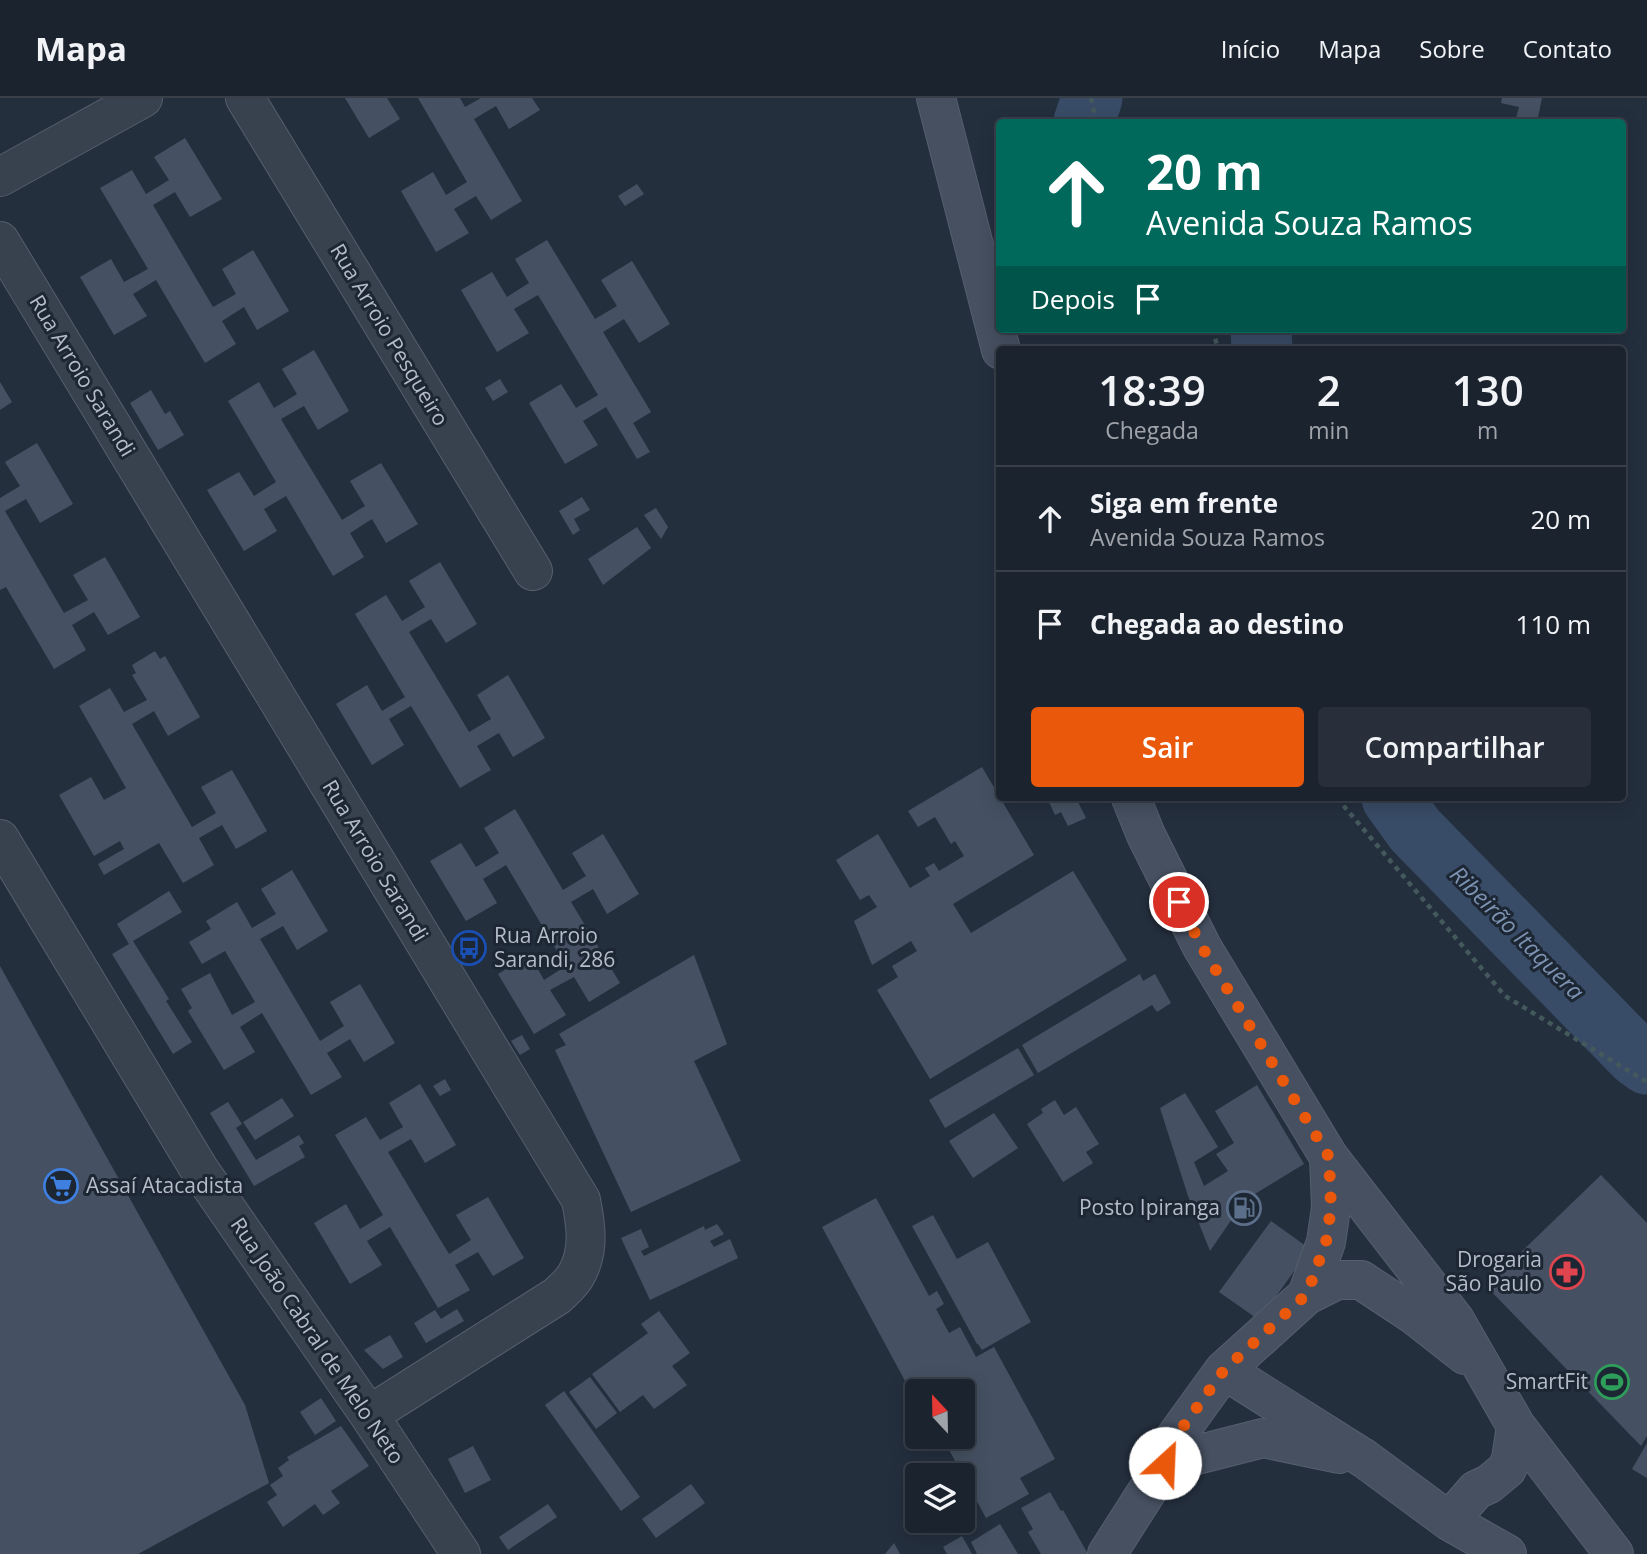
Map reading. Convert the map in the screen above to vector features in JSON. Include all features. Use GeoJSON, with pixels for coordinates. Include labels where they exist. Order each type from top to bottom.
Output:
{"type":"FeatureCollection","features":[{"type":"Feature","properties":{"kind":"main road"},"geometry":{"type":"LineString","coordinates":[[936,98],[996,331]]}},
{"type":"Feature","properties":{"kind":"main road"},"geometry":{"type":"LineString","coordinates":[[1131,801],[1202,947],[1329,1157],[1455,1320],[1516,1426],[1614,1554]]}},
{"type":"Feature","properties":{"kind":"main road"},"geometry":{"type":"LineString","coordinates":[[1307,1294],[1326,1242],[1331,1208],[1329,1157]]}},
{"type":"Feature","properties":{"kind":"main road"},"geometry":{"type":"LineString","coordinates":[[1107,1554],[1165,1463],[1169,1446],[1224,1370],[1307,1294],[1337,1280],[1361,1280],[1414,1315],[1486,1372]]}},
{"type":"Feature","properties":{"kind":"main road"},"geometry":{"type":"LineString","coordinates":[[1224,1370],[1365,1459],[1449,1521],[1507,1554]]}},
{"type":"Feature","properties":{"kind":"main road"},"geometry":{"type":"LineString","coordinates":[[1449,1521],[1476,1490],[1489,1484],[1507,1469],[1516,1426]]}},
{"type":"Feature","properties":{"kind":"main road"},"geometry":{"type":"LineString","coordinates":[[1165,1463],[1264,1438],[1365,1459]]}},
{"type":"Feature","properties":{"kind":"street"},"geometry":{"type":"LineString","coordinates":[[0,177],[143,98]]}},
{"type":"Feature","properties":{"kind":"street","name":"Rua Arroio Pesqueiro"},"geometry":{"type":"LineString","coordinates":[[245,98],[533,571]]}},
{"type":"Feature","properties":{"kind":"street","name":"Rua Arroio Sarandi"},"geometry":{"type":"LineString","coordinates":[[0,241],[580,1200],[586,1244],[576,1276],[557,1296],[369,1415]]}},
{"type":"Feature","properties":{"kind":"street","name":"Rua João Cabral de Melo Neto"},"geometry":{"type":"LineString","coordinates":[[0,839],[200,1169],[461,1554]]}},
{"type":"Feature","properties":{"kind":"path"},"geometry":{"type":"LineString","coordinates":[[1091,98],[1095,119]]}},
{"type":"Feature","properties":{"kind":"path"},"geometry":{"type":"LineString","coordinates":[[1340,801],[1505,996],[1647,1082]]}},
{"type":"Feature","properties":{"kind":"building"},"geometry":{"type":"Polygon","coordinates":[[[345,98],[387,98],[400,119],[369,138],[345,98]]]}},
{"type":"Feature","properties":{"kind":"building"},"geometry":{"type":"Polygon","coordinates":[[[418,98],[460,98],[465,107],[481,98],[532,98],[540,110],[509,129],[496,106],[474,119],[522,201],[491,220],[476,196],[454,209],[469,233],[436,252],[401,191],[433,172],[446,195],[467,182],[418,98]]]}},
{"type":"Feature","properties":{"kind":"building"},"geometry":{"type":"Polygon","coordinates":[[[1502,98],[1542,98],[1538,119],[1516,119],[1519,107],[1501,103],[1502,98]]]}},
{"type":"Feature","properties":{"kind":"building"},"geometry":{"type":"Polygon","coordinates":[[[185,138],[222,199],[190,217],[175,192],[153,205],[213,307],[236,294],[222,269],[253,250],[289,311],[257,330],[244,307],[222,321],[236,344],[205,363],[156,280],[133,294],[147,316],[114,335],[80,277],[111,259],[124,282],[148,269],[100,188],[132,170],[146,194],[169,180],[154,157],[185,138]]]}},
{"type":"Feature","properties":{"kind":"building"},"geometry":{"type":"Polygon","coordinates":[[[637,184],[644,194],[625,206],[618,196],[637,184]]]}},
{"type":"Feature","properties":{"kind":"building"},"geometry":{"type":"Polygon","coordinates":[[[547,240],[595,319],[617,306],[601,280],[632,261],[670,324],[639,343],[624,319],[603,332],[651,412],[633,423],[650,452],[637,459],[606,407],[583,421],[598,445],[565,464],[529,403],[561,384],[576,408],[598,395],[538,295],[514,309],[529,333],[497,352],[461,290],[492,272],[507,297],[529,283],[515,259],[547,240]]]}},
{"type":"Feature","properties":{"kind":"building"},"geometry":{"type":"Polygon","coordinates":[[[314,350],[349,411],[318,430],[304,406],[281,419],[294,441],[342,520],[365,506],[350,481],[381,463],[418,524],[386,543],[372,519],[350,533],[364,557],[333,576],[286,496],[264,509],[277,531],[244,551],[207,490],[239,472],[254,496],[276,482],[228,401],[259,382],[274,408],[297,394],[282,369],[314,350]]]}},
{"type":"Feature","properties":{"kind":"building"},"geometry":{"type":"Polygon","coordinates":[[[500,379],[508,392],[493,401],[485,388],[500,379]]]}},
{"type":"Feature","properties":{"kind":"building"},"geometry":{"type":"Polygon","coordinates":[[[0,382],[12,402],[0,410],[0,382]]]}},
{"type":"Feature","properties":{"kind":"building"},"geometry":{"type":"Polygon","coordinates":[[[151,390],[165,414],[170,411],[184,435],[158,450],[130,403],[151,390]]]}},
{"type":"Feature","properties":{"kind":"building"},"geometry":{"type":"Polygon","coordinates":[[[37,443],[73,504],[40,523],[26,499],[5,511],[64,613],[88,600],[73,575],[105,557],[140,617],[108,635],[94,612],[72,625],[86,650],[54,669],[6,587],[0,590],[0,498],[20,486],[5,462],[37,443]]]}},
{"type":"Feature","properties":{"kind":"building"},"geometry":{"type":"Polygon","coordinates":[[[582,497],[590,510],[574,519],[580,530],[573,535],[559,511],[582,497]]]}},
{"type":"Feature","properties":{"kind":"building"},"geometry":{"type":"Polygon","coordinates":[[[656,508],[668,527],[661,539],[644,515],[656,508]]]}},
{"type":"Feature","properties":{"kind":"building"},"geometry":{"type":"Polygon","coordinates":[[[637,527],[651,548],[603,585],[588,559],[637,527]]]}},
{"type":"Feature","properties":{"kind":"building"},"geometry":{"type":"Polygon","coordinates":[[[440,562],[477,624],[446,643],[431,619],[409,632],[469,732],[491,719],[477,695],[508,675],[545,738],[513,757],[499,733],[477,746],[491,770],[460,788],[411,706],[389,719],[404,745],[372,765],[336,704],[367,685],[382,711],[405,697],[355,614],[386,595],[402,621],[425,607],[409,581],[440,562]]]}},
{"type":"Feature","properties":{"kind":"building"},"geometry":{"type":"Polygon","coordinates":[[[155,651],[160,659],[165,656],[200,717],[168,736],[154,711],[132,724],[192,827],[216,813],[201,787],[232,770],[267,831],[236,849],[222,825],[199,838],[214,865],[183,883],[159,843],[104,875],[98,864],[124,849],[120,841],[94,856],[59,795],[91,777],[104,800],[126,788],[79,706],[110,688],[124,712],[147,700],[132,675],[136,673],[132,665],[155,651]]]}},
{"type":"Feature","properties":{"kind":"building"},"geometry":{"type":"Polygon","coordinates":[[[982,767],[996,791],[996,801],[1002,801],[1034,855],[953,904],[971,933],[1073,871],[1127,960],[930,1079],[877,990],[898,977],[892,966],[917,951],[911,941],[872,965],[854,921],[877,907],[869,895],[860,900],[836,860],[878,834],[910,888],[930,876],[925,868],[934,863],[939,871],[964,856],[955,841],[951,844],[935,817],[918,827],[908,811],[982,767]]]}},
{"type":"Feature","properties":{"kind":"building"},"geometry":{"type":"Polygon","coordinates":[[[1048,801],[1080,801],[1078,802],[1086,818],[1068,826],[1061,812],[1055,815],[1048,801]]]}},
{"type":"Feature","properties":{"kind":"building"},"geometry":{"type":"Polygon","coordinates":[[[515,809],[563,890],[586,876],[572,853],[603,834],[639,894],[607,914],[593,889],[571,902],[620,983],[589,1002],[574,977],[550,990],[566,1015],[534,1034],[498,974],[530,955],[544,980],[566,966],[506,865],[483,879],[497,903],[466,921],[430,861],[461,843],[476,867],[499,853],[484,828],[515,809]]]}},
{"type":"Feature","properties":{"kind":"building"},"geometry":{"type":"Polygon","coordinates":[[[292,870],[328,931],[297,950],[283,926],[260,939],[320,1041],[344,1026],[330,1002],[360,984],[395,1043],[364,1062],[350,1039],[327,1053],[342,1077],[311,1095],[262,1013],[240,1027],[255,1052],[224,1070],[188,1011],[192,1008],[181,989],[210,973],[232,1015],[255,1002],[225,951],[202,964],[189,942],[211,929],[206,921],[237,902],[252,928],[276,914],[261,889],[292,870]]]}},
{"type":"Feature","properties":{"kind":"building"},"geometry":{"type":"Polygon","coordinates":[[[169,891],[182,912],[133,941],[192,1042],[173,1054],[112,954],[129,944],[117,924],[169,891]]]}},
{"type":"Feature","properties":{"kind":"building"},"geometry":{"type":"Polygon","coordinates":[[[694,955],[727,1044],[694,1061],[741,1161],[631,1212],[555,1050],[566,1045],[559,1034],[694,955]]]}},
{"type":"Feature","properties":{"kind":"building","name":"Assaí Atacadista"},"geometry":{"type":"Polygon","coordinates":[[[0,966],[245,1405],[269,1483],[138,1554],[0,1554],[0,966]]]}},
{"type":"Feature","properties":{"kind":"building"},"geometry":{"type":"Polygon","coordinates":[[[1140,974],[1143,981],[1155,974],[1171,1003],[1157,1012],[1152,1005],[1038,1073],[1022,1045],[1140,974]]]}},
{"type":"Feature","properties":{"kind":"building"},"geometry":{"type":"Polygon","coordinates":[[[522,1035],[530,1049],[520,1055],[511,1041],[522,1035]]]}},
{"type":"Feature","properties":{"kind":"building"},"geometry":{"type":"Polygon","coordinates":[[[1018,1048],[1034,1075],[945,1128],[929,1100],[1018,1048]]]}},
{"type":"Feature","properties":{"kind":"building"},"geometry":{"type":"Polygon","coordinates":[[[445,1079],[451,1090],[440,1096],[433,1086],[445,1079]]]}},
{"type":"Feature","properties":{"kind":"building"},"geometry":{"type":"Polygon","coordinates":[[[420,1084],[456,1145],[425,1163],[411,1139],[388,1152],[435,1231],[449,1254],[471,1240],[456,1215],[488,1197],[524,1258],[493,1276],[478,1252],[455,1265],[470,1290],[438,1308],[390,1227],[367,1241],[382,1265],[350,1284],[314,1223],[346,1204],[360,1229],[383,1215],[335,1135],[366,1117],[380,1140],[403,1127],[389,1103],[420,1084]]]}},
{"type":"Feature","properties":{"kind":"building"},"geometry":{"type":"Polygon","coordinates":[[[1257,1085],[1304,1164],[1245,1200],[1210,1251],[1188,1196],[1160,1108],[1185,1093],[1218,1147],[1194,1162],[1204,1186],[1228,1171],[1216,1154],[1234,1143],[1215,1111],[1257,1085]]]}},
{"type":"Feature","properties":{"kind":"building"},"geometry":{"type":"Polygon","coordinates":[[[282,1098],[294,1116],[255,1140],[243,1122],[282,1098]]]}},
{"type":"Feature","properties":{"kind":"building"},"geometry":{"type":"Polygon","coordinates":[[[1055,1100],[1064,1115],[1076,1107],[1099,1144],[1086,1152],[1093,1163],[1063,1182],[1027,1124],[1043,1113],[1041,1109],[1055,1100]]]}},
{"type":"Feature","properties":{"kind":"building"},"geometry":{"type":"Polygon","coordinates":[[[228,1102],[242,1124],[236,1128],[256,1160],[299,1135],[304,1143],[299,1146],[305,1157],[254,1186],[210,1113],[228,1102]]]}},
{"type":"Feature","properties":{"kind":"building"},"geometry":{"type":"Polygon","coordinates":[[[994,1113],[1018,1148],[973,1178],[949,1141],[994,1113]]]}},
{"type":"Feature","properties":{"kind":"building","name":"Drogaria São Paulo"},"geometry":{"type":"Polygon","coordinates":[[[1601,1175],[1647,1223],[1647,1436],[1641,1446],[1486,1286],[1601,1175]]]}},
{"type":"Feature","properties":{"kind":"building"},"geometry":{"type":"Polygon","coordinates":[[[876,1198],[929,1296],[937,1291],[944,1304],[936,1309],[949,1333],[960,1327],[976,1357],[994,1347],[1055,1459],[1020,1478],[1029,1494],[986,1518],[975,1498],[975,1463],[956,1463],[949,1449],[975,1449],[975,1379],[905,1381],[822,1227],[876,1198]]]}},
{"type":"Feature","properties":{"kind":"building"},"geometry":{"type":"Polygon","coordinates":[[[933,1215],[957,1259],[988,1242],[1031,1322],[982,1350],[912,1226],[933,1215]]]}},
{"type":"Feature","properties":{"kind":"building"},"geometry":{"type":"Polygon","coordinates":[[[1271,1221],[1310,1249],[1259,1320],[1219,1292],[1271,1221]]]}},
{"type":"Feature","properties":{"kind":"building"},"geometry":{"type":"Polygon","coordinates":[[[717,1224],[724,1234],[710,1241],[714,1247],[730,1239],[738,1258],[650,1300],[621,1238],[641,1229],[649,1247],[641,1251],[644,1256],[704,1226],[705,1230],[717,1224]]]}},
{"type":"Feature","properties":{"kind":"building"},"geometry":{"type":"Polygon","coordinates":[[[457,1309],[464,1321],[426,1343],[414,1323],[435,1310],[441,1319],[457,1309]]]}},
{"type":"Feature","properties":{"kind":"building"},"geometry":{"type":"Polygon","coordinates":[[[659,1311],[690,1353],[672,1366],[687,1385],[654,1409],[643,1395],[620,1412],[592,1374],[648,1333],[641,1324],[659,1311]]]}},
{"type":"Feature","properties":{"kind":"building"},"geometry":{"type":"Polygon","coordinates":[[[390,1335],[403,1357],[383,1369],[364,1350],[390,1335]]]}},
{"type":"Feature","properties":{"kind":"building"},"geometry":{"type":"Polygon","coordinates":[[[590,1377],[617,1413],[596,1429],[569,1392],[590,1377]]]}},
{"type":"Feature","properties":{"kind":"building"},"geometry":{"type":"Polygon","coordinates":[[[564,1391],[640,1497],[621,1511],[545,1405],[564,1391]]]}},
{"type":"Feature","properties":{"kind":"building"},"geometry":{"type":"Polygon","coordinates":[[[321,1398],[336,1421],[315,1435],[300,1412],[321,1398]]]}},
{"type":"Feature","properties":{"kind":"building"},"geometry":{"type":"Polygon","coordinates":[[[341,1426],[369,1466],[331,1491],[340,1503],[323,1515],[315,1504],[283,1527],[267,1502],[277,1495],[270,1485],[283,1476],[278,1468],[289,1460],[287,1457],[341,1426]]]}},
{"type":"Feature","properties":{"kind":"building"},"geometry":{"type":"Polygon","coordinates":[[[1647,1443],[1647,1478],[1632,1469],[1647,1443]]]}},
{"type":"Feature","properties":{"kind":"building"},"geometry":{"type":"Polygon","coordinates":[[[473,1446],[491,1480],[465,1493],[448,1459],[473,1446]]]}},
{"type":"Feature","properties":{"kind":"building"},"geometry":{"type":"Polygon","coordinates":[[[691,1484],[705,1503],[656,1538],[642,1519],[691,1484]]]}},
{"type":"Feature","properties":{"kind":"building"},"geometry":{"type":"Polygon","coordinates":[[[1050,1492],[1088,1554],[1041,1554],[1028,1532],[1033,1529],[1021,1508],[1050,1492]]]}},
{"type":"Feature","properties":{"kind":"building"},"geometry":{"type":"Polygon","coordinates":[[[548,1504],[557,1517],[508,1550],[499,1537],[548,1504]]]}},
{"type":"Feature","properties":{"kind":"building"},"geometry":{"type":"Polygon","coordinates":[[[1000,1524],[1018,1554],[977,1554],[971,1542],[1000,1524]]]}},
{"type":"Feature","properties":{"kind":"building"},"geometry":{"type":"Polygon","coordinates":[[[962,1536],[972,1554],[947,1554],[943,1547],[962,1536]]]}},
{"type":"Feature","properties":{"kind":"building"},"geometry":{"type":"Polygon","coordinates":[[[894,1543],[900,1554],[885,1554],[894,1543]]]}},
{"type":"Feature","properties":{"kind":"waterway","name":"Ribeirão Itaquera"},"geometry":{"type":"LineString","coordinates":[[1085,119],[1092,98]]}},
{"type":"Feature","properties":{"kind":"waterway","name":"Ribeirão Itaquera"},"geometry":{"type":"LineString","coordinates":[[1261,333],[1262,346]]}},
{"type":"Feature","properties":{"kind":"waterway","name":"Ribeirão Itaquera"},"geometry":{"type":"LineString","coordinates":[[1394,801],[1415,830],[1636,1056],[1647,1064]]}},
{"type":"Feature","properties":{"kind":"place","name":"Rua Arroio Sarandi, 286"},"geometry":{"type":"Point","coordinates":[469,948]}},
{"type":"Feature","properties":{"kind":"place","name":"Assaí Atacadista"},"geometry":{"type":"Point","coordinates":[61,1186]}},
{"type":"Feature","properties":{"kind":"place","name":"Posto Ipiranga"},"geometry":{"type":"Point","coordinates":[1244,1208]}},
{"type":"Feature","properties":{"kind":"place","name":"Drogaria São Paulo"},"geometry":{"type":"Point","coordinates":[1567,1272]}},
{"type":"Feature","properties":{"kind":"place","name":"SmartFit"},"geometry":{"type":"Point","coordinates":[1612,1382]}},
{"type":"Feature","properties":{"kind":"route"},"geometry":{"type":"LineString","coordinates":[[1165,1463],[1169,1446],[1224,1370],[1307,1294],[1326,1242],[1331,1208],[1329,1157],[1202,947],[1179,902]]}}]}
